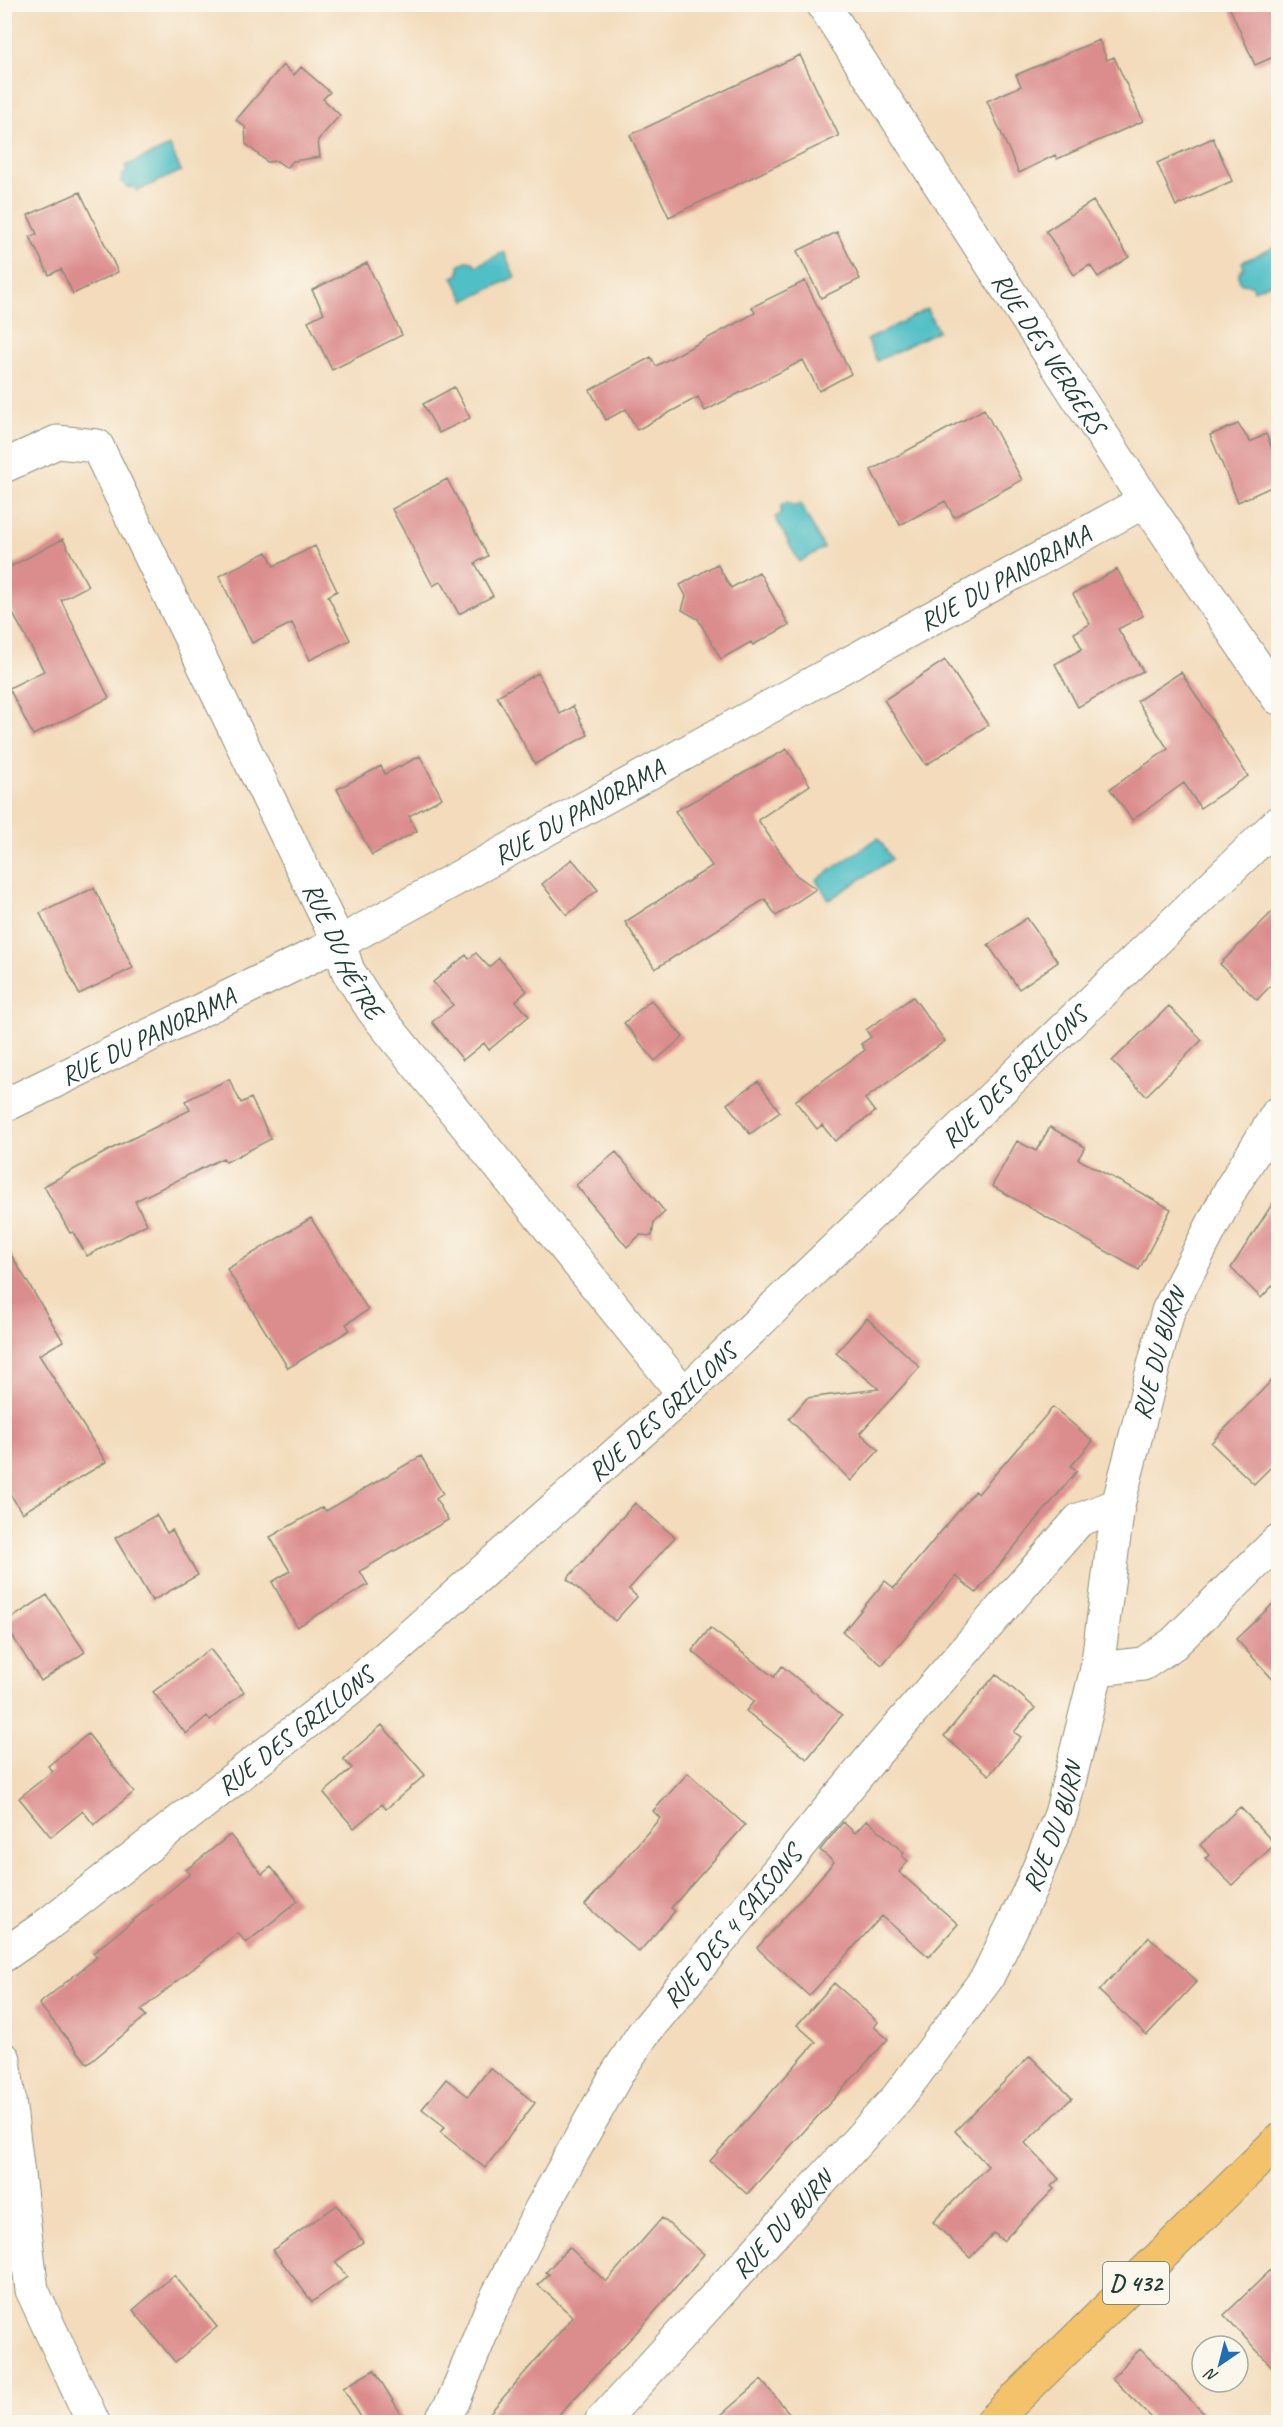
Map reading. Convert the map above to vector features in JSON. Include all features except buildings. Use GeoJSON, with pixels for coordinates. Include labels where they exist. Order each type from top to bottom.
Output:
{"type":"FeatureCollection","features":[{"type":"Feature","properties":{"kind":"main road","name":"D 432"},"geometry":{"type":"LineString","coordinates":[[992,2422],[1278,2141]]}},
{"type":"Feature","properties":{"kind":"street","name":"RUE DES VERGERS"},"geometry":{"type":"LineString","coordinates":[[823,4],[1145,501],[1278,698]]}},
{"type":"Feature","properties":{"kind":"street","name":"RUE DU HÊTRE"},"geometry":{"type":"LineString","coordinates":[[4,466],[57,442],[97,446],[339,943],[348,970],[373,1010],[684,1395]]}},
{"type":"Feature","properties":{"kind":"street","name":"RUE DU PANORAMA"},"geometry":{"type":"LineString","coordinates":[[4,1106],[339,943],[1145,501]]}},
{"type":"Feature","properties":{"kind":"street","name":"RUE DES GRILLONS"},"geometry":{"type":"LineString","coordinates":[[4,1955],[43,1928],[358,1682],[684,1395],[1278,824]]}},
{"type":"Feature","properties":{"kind":"street","name":"RUE DU BURN"},"geometry":{"type":"LineString","coordinates":[[601,2422],[898,2097],[987,1978],[1029,1892],[1060,1814],[1097,1669],[1118,1505],[1168,1311],[1232,1187],[1278,1113]]}},
{"type":"Feature","properties":{"kind":"street","name":"RUE DES 4 SAISONS"},"geometry":{"type":"LineString","coordinates":[[440,2422],[453,2402],[492,2307],[541,2209],[618,2072],[643,2034],[874,1755],[1079,1520],[1118,1505]]}},
{"type":"Feature","properties":{"kind":"street"},"geometry":{"type":"LineString","coordinates":[[1097,1669],[1143,1664],[1173,1644],[1278,1540]]}},
{"type":"Feature","properties":{"kind":"street"},"geometry":{"type":"LineString","coordinates":[[4,2059],[32,2290],[93,2422]]}},
{"type":"Feature","properties":{"kind":"water"},"geometry":{"type":"Polygon","coordinates":[[[170,146],[181,171],[137,191],[134,186],[129,188],[121,182],[122,176],[127,171],[125,166],[170,146]]]}},
{"type":"Feature","properties":{"kind":"water"},"geometry":{"type":"Polygon","coordinates":[[[1278,246],[1278,280],[1254,290],[1252,285],[1241,284],[1239,275],[1244,268],[1242,262],[1278,246]]]}},
{"type":"Feature","properties":{"kind":"water"},"geometry":{"type":"Polygon","coordinates":[[[504,252],[515,277],[465,301],[453,277],[459,274],[459,265],[466,261],[473,262],[476,266],[504,252]]]}},
{"type":"Feature","properties":{"kind":"water"},"geometry":{"type":"Polygon","coordinates":[[[927,309],[938,331],[877,361],[867,340],[927,309]]]}},
{"type":"Feature","properties":{"kind":"water"},"geometry":{"type":"Polygon","coordinates":[[[787,502],[795,506],[800,503],[824,548],[799,562],[775,517],[781,514],[781,506],[787,502]]]}},
{"type":"Feature","properties":{"kind":"water"},"geometry":{"type":"Polygon","coordinates":[[[878,838],[892,859],[829,900],[816,880],[878,838]]]}}]}
